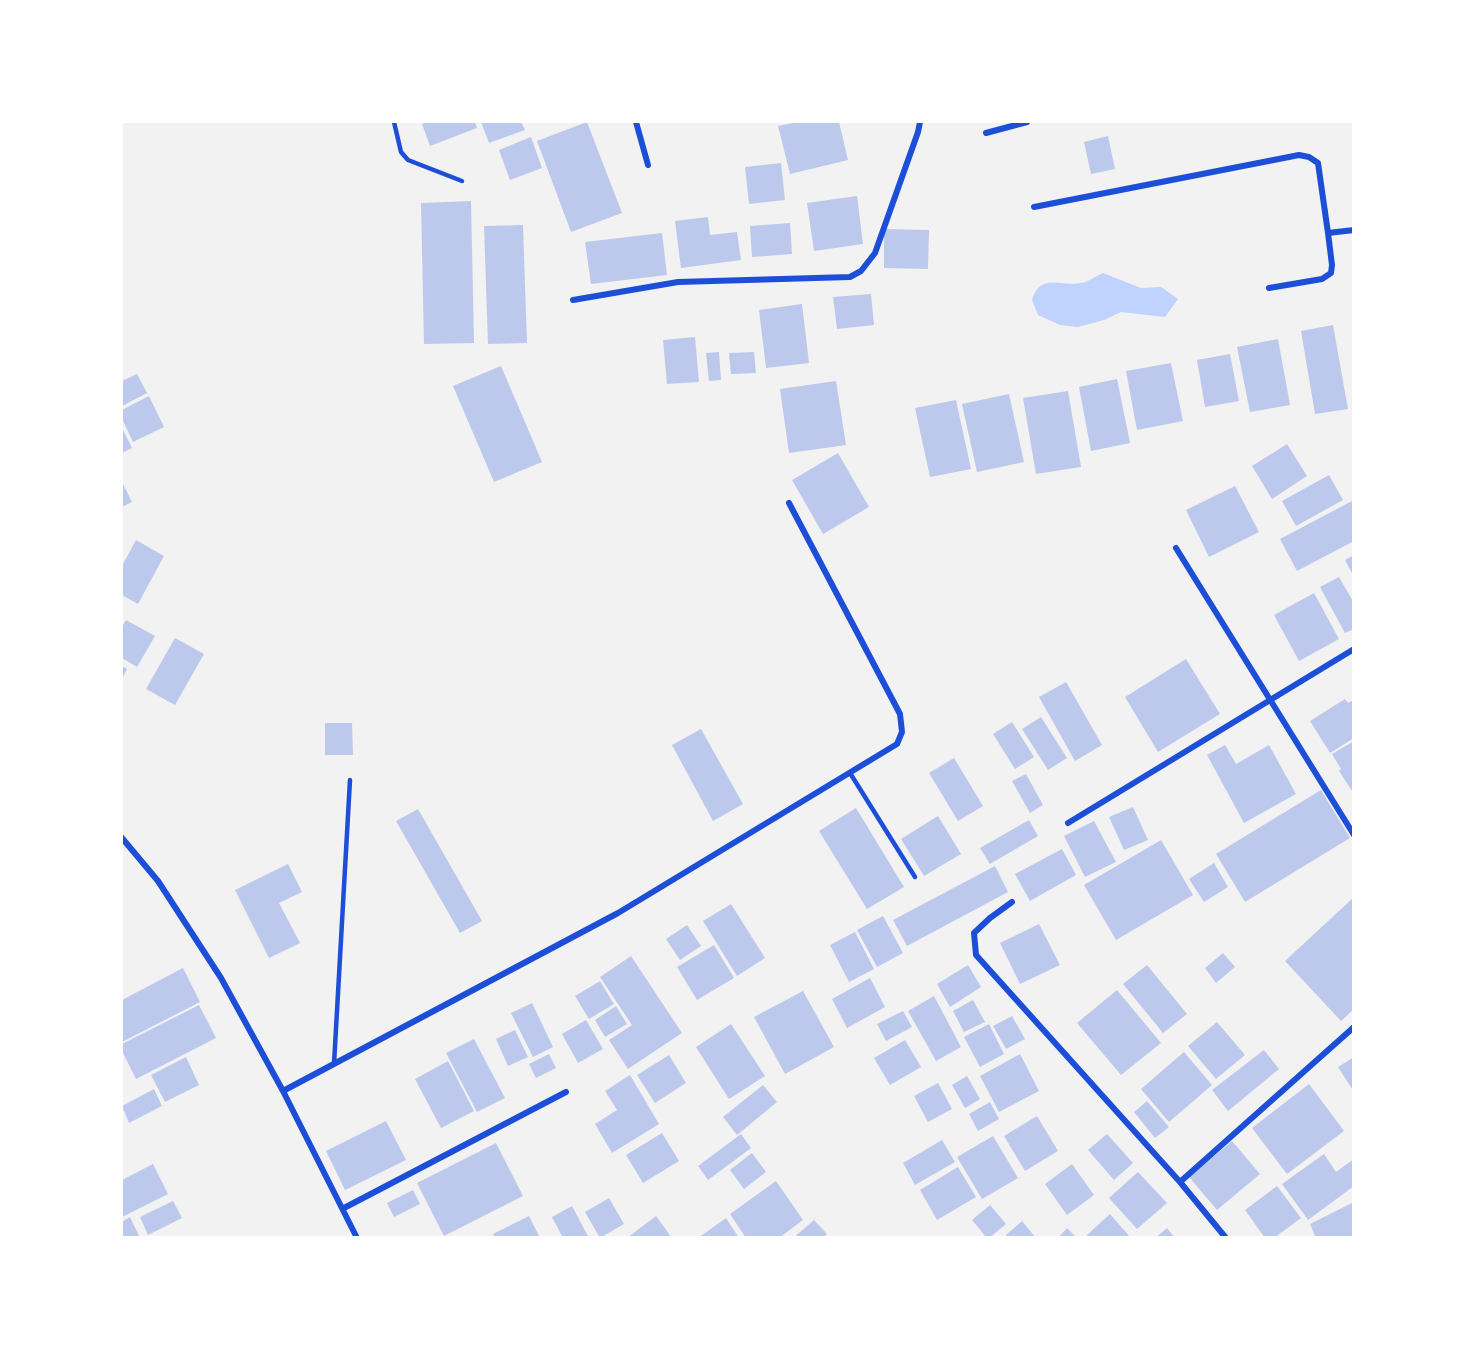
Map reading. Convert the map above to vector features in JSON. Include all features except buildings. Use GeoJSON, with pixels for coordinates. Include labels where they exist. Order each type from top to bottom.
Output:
{"type":"FeatureCollection","features":[{"type":"Feature","properties":{"kind":"street"},"geometry":{"type":"LineString","coordinates":[[636,122],[648,165]]}},
{"type":"Feature","properties":{"kind":"street"},"geometry":{"type":"LineString","coordinates":[[573,300],[669,283],[850,277],[861,271],[875,253],[920,122]]}},
{"type":"Feature","properties":{"kind":"street"},"geometry":{"type":"LineString","coordinates":[[986,133],[1027,122]]}},
{"type":"Feature","properties":{"kind":"street"},"geometry":{"type":"LineString","coordinates":[[1034,207],[1299,155],[1310,157],[1318,163],[1332,265],[1331,273],[1322,279],[1269,288]]}},
{"type":"Feature","properties":{"kind":"street"},"geometry":{"type":"LineString","coordinates":[[1328,233],[1353,230]]}},
{"type":"Feature","properties":{"kind":"street"},"geometry":{"type":"LineString","coordinates":[[283,1091],[618,913],[897,744],[902,732],[900,714],[789,503]]}},
{"type":"Feature","properties":{"kind":"street"},"geometry":{"type":"LineString","coordinates":[[1176,548],[1353,835]]}},
{"type":"Feature","properties":{"kind":"street"},"geometry":{"type":"LineString","coordinates":[[1068,823],[1353,649]]}},
{"type":"Feature","properties":{"kind":"street"},"geometry":{"type":"LineString","coordinates":[[122,838],[158,881],[221,978],[283,1091],[344,1208],[357,1238]]}},
{"type":"Feature","properties":{"kind":"street"},"geometry":{"type":"LineString","coordinates":[[1012,902],[974,933],[976,955],[1180,1182],[1226,1238]]}},
{"type":"Feature","properties":{"kind":"street"},"geometry":{"type":"LineString","coordinates":[[1180,1182],[1353,1027]]}},
{"type":"Feature","properties":{"kind":"street"},"geometry":{"type":"LineString","coordinates":[[344,1208],[566,1092]]}},
{"type":"Feature","properties":{"kind":"lane"},"geometry":{"type":"LineString","coordinates":[[394,122],[401,152],[408,160],[462,181]]}},
{"type":"Feature","properties":{"kind":"lane"},"geometry":{"type":"LineString","coordinates":[[850,773],[915,877]]}},
{"type":"Feature","properties":{"kind":"lane"},"geometry":{"type":"LineString","coordinates":[[334,1064],[350,780]]}},
{"type":"Feature","properties":{"kind":"water"},"geometry":{"type":"Polygon","coordinates":[[[1103,273],[1141,288],[1161,287],[1178,299],[1165,317],[1121,312],[1104,320],[1078,327],[1060,325],[1038,315],[1032,300],[1040,286],[1052,282],[1081,283],[1103,273]]]}}]}
